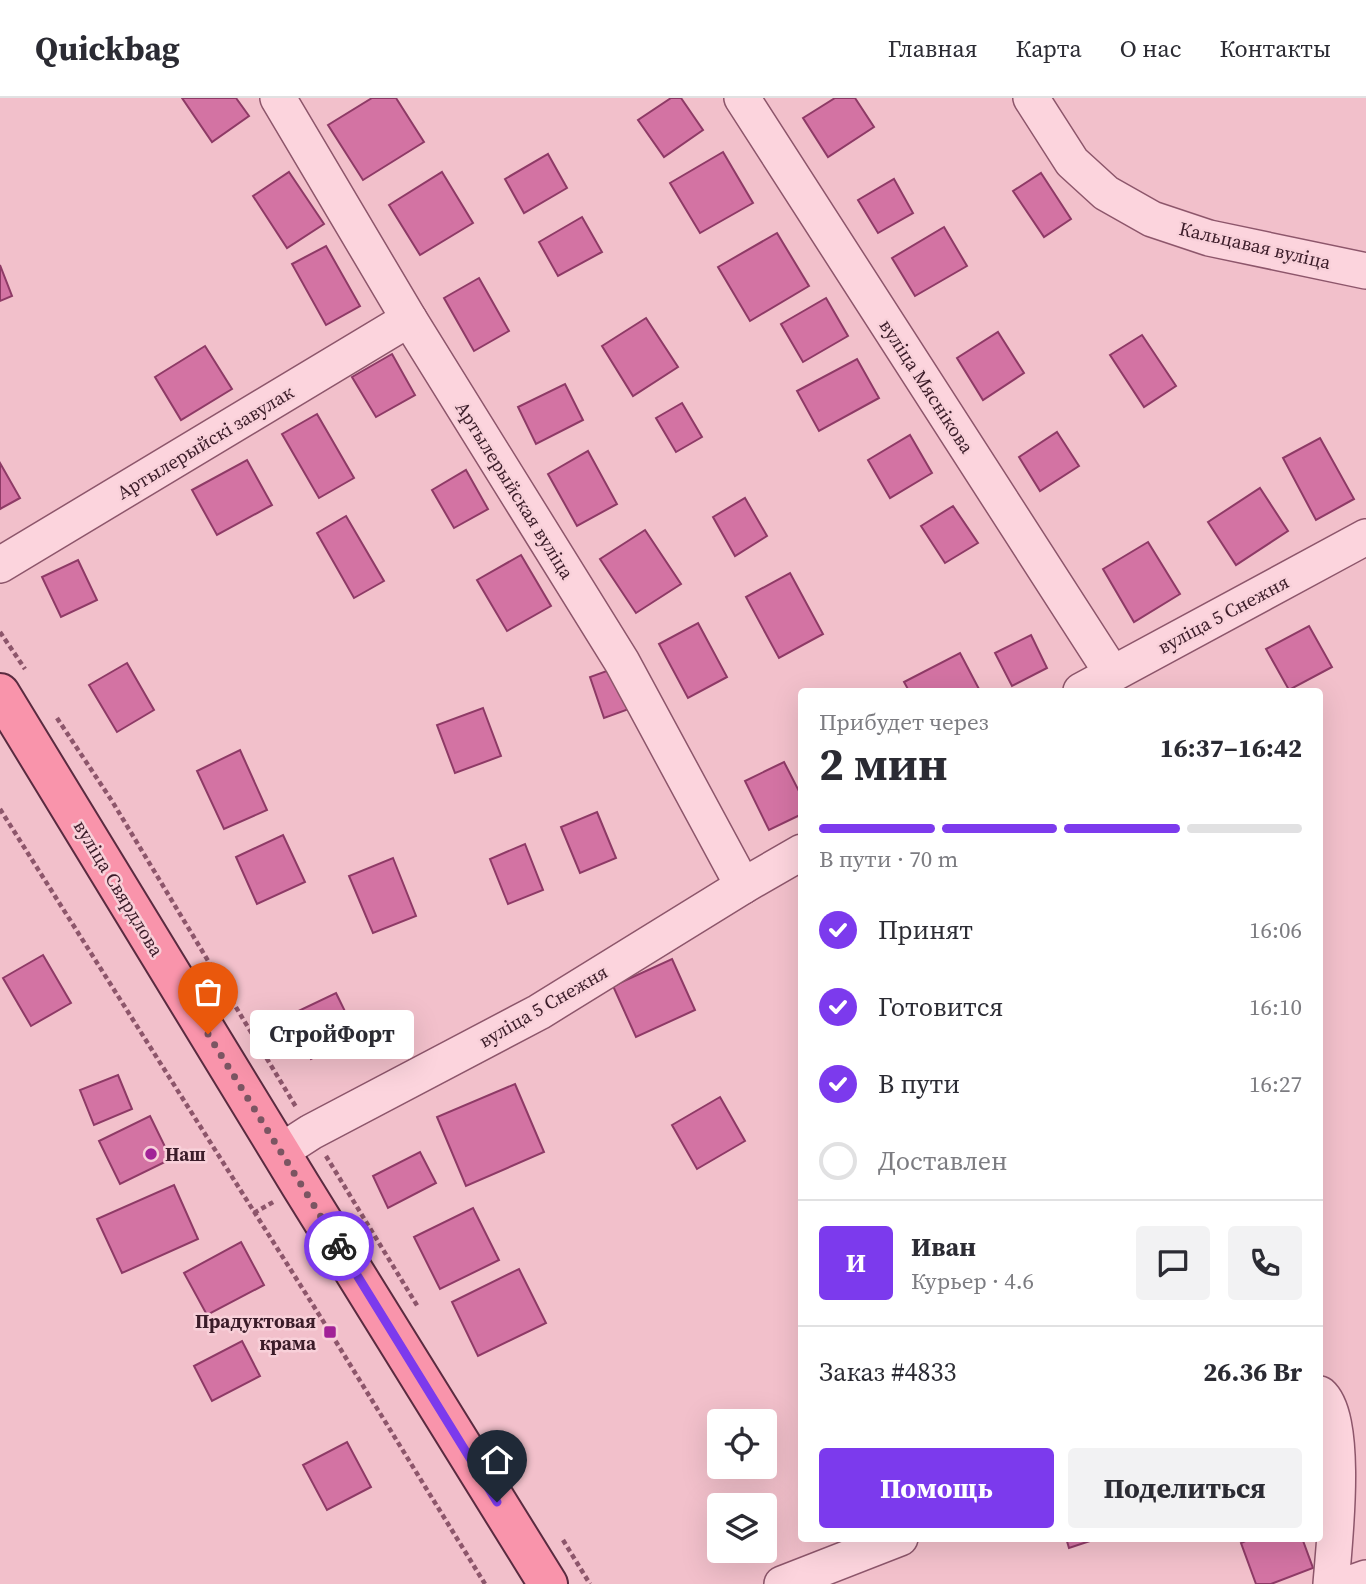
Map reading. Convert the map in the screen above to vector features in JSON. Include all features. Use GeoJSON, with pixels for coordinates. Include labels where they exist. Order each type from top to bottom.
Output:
{"type":"FeatureCollection","features":[{"type":"Feature","properties":{"kind":"main road","name":"вуліца Свярдлова"},"geometry":{"type":"LineString","coordinates":[[0,693],[548,1584]]}},
{"type":"Feature","properties":{"kind":"street","name":"Артылерыйская вуліца"},"geometry":{"type":"LineString","coordinates":[[278,98],[409,319],[622,662],[743,886]]}},
{"type":"Feature","properties":{"kind":"street","name":"вуліца Мяснікова"},"geometry":{"type":"LineString","coordinates":[[742,98],[1112,673]]}},
{"type":"Feature","properties":{"kind":"street","name":"Кальцавая вуліца"},"geometry":{"type":"LineString","coordinates":[[1031,98],[1072,162],[1106,193],[1152,219],[1209,238],[1366,271]]}},
{"type":"Feature","properties":{"kind":"street","name":"Артылерыйскі завулак"},"geometry":{"type":"LineString","coordinates":[[0,565],[409,319]]}},
{"type":"Feature","properties":{"kind":"street","name":"вуліца 5 Снежня"},"geometry":{"type":"LineString","coordinates":[[1086,688],[1366,537]]}},
{"type":"Feature","properties":{"kind":"street","name":"вуліца 5 Снежня"},"geometry":{"type":"LineString","coordinates":[[280,1152],[311,1132],[539,1012],[798,854]]}},
{"type":"Feature","properties":{"kind":"street"},"geometry":{"type":"LineString","coordinates":[[1323,1397],[1335,1433],[1339,1479],[1331,1584]]}},
{"type":"Feature","properties":{"kind":"street"},"geometry":{"type":"LineString","coordinates":[[782,1584],[890,1542]]}},
{"type":"Feature","properties":{"kind":"street"},"geometry":{"type":"LineString","coordinates":[[1349,1584],[1366,1578]]}},
{"type":"Feature","properties":{"kind":"path"},"geometry":{"type":"LineString","coordinates":[[0,809],[330,1332],[485,1584]]}},
{"type":"Feature","properties":{"kind":"building"},"geometry":{"type":"Polygon","coordinates":[[[182,98],[236,98],[249,116],[212,142],[182,98]]]}},
{"type":"Feature","properties":{"kind":"building"},"geometry":{"type":"Polygon","coordinates":[[[372,98],[396,98],[424,142],[363,180],[328,125],[372,98]]]}},
{"type":"Feature","properties":{"kind":"building"},"geometry":{"type":"Polygon","coordinates":[[[671,98],[681,98],[703,130],[664,157],[638,120],[671,98]]]}},
{"type":"Feature","properties":{"kind":"building"},"geometry":{"type":"Polygon","coordinates":[[[835,98],[855,98],[874,127],[828,157],[803,118],[835,98]]]}},
{"type":"Feature","properties":{"kind":"building"},"geometry":{"type":"Polygon","coordinates":[[[723,152],[753,203],[700,233],[670,183],[723,152]]]}},
{"type":"Feature","properties":{"kind":"building"},"geometry":{"type":"Polygon","coordinates":[[[548,154],[567,188],[524,213],[505,179],[548,154]]]}},
{"type":"Feature","properties":{"kind":"building"},"geometry":{"type":"Polygon","coordinates":[[[289,172],[324,224],[287,248],[253,196],[289,172]]]}},
{"type":"Feature","properties":{"kind":"building"},"geometry":{"type":"Polygon","coordinates":[[[442,172],[473,223],[420,255],[389,205],[442,172]]]}},
{"type":"Feature","properties":{"kind":"building"},"geometry":{"type":"Polygon","coordinates":[[[1041,173],[1071,219],[1044,237],[1013,191],[1041,173]]]}},
{"type":"Feature","properties":{"kind":"building"},"geometry":{"type":"Polygon","coordinates":[[[894,179],[913,213],[878,233],[858,200],[894,179]]]}},
{"type":"Feature","properties":{"kind":"building"},"geometry":{"type":"Polygon","coordinates":[[[582,217],[602,252],[558,276],[539,242],[582,217]]]}},
{"type":"Feature","properties":{"kind":"building"},"geometry":{"type":"Polygon","coordinates":[[[944,227],[967,266],[915,296],[892,258],[944,227]]]}},
{"type":"Feature","properties":{"kind":"building"},"geometry":{"type":"Polygon","coordinates":[[[777,233],[809,286],[750,321],[718,267],[777,233]]]}},
{"type":"Feature","properties":{"kind":"building"},"geometry":{"type":"Polygon","coordinates":[[[326,246],[360,306],[326,325],[292,264],[326,246]]]}},
{"type":"Feature","properties":{"kind":"building"},"geometry":{"type":"Polygon","coordinates":[[[0,265],[12,296],[0,301],[0,265]]]}},
{"type":"Feature","properties":{"kind":"building"},"geometry":{"type":"Polygon","coordinates":[[[479,278],[509,331],[474,351],[444,298],[479,278]]]}},
{"type":"Feature","properties":{"kind":"building"},"geometry":{"type":"Polygon","coordinates":[[[826,298],[848,336],[803,362],[781,324],[826,298]]]}},
{"type":"Feature","properties":{"kind":"building"},"geometry":{"type":"Polygon","coordinates":[[[646,318],[678,367],[633,396],[602,346],[646,318]]]}},
{"type":"Feature","properties":{"kind":"building"},"geometry":{"type":"Polygon","coordinates":[[[998,332],[1024,373],[983,400],[957,358],[998,332]]]}},
{"type":"Feature","properties":{"kind":"building"},"geometry":{"type":"Polygon","coordinates":[[[1142,335],[1176,386],[1144,407],[1110,355],[1142,335]]]}},
{"type":"Feature","properties":{"kind":"building"},"geometry":{"type":"Polygon","coordinates":[[[205,346],[232,389],[181,420],[155,377],[205,346]]]}},
{"type":"Feature","properties":{"kind":"building"},"geometry":{"type":"Polygon","coordinates":[[[392,354],[415,395],[376,417],[352,377],[392,354]]]}},
{"type":"Feature","properties":{"kind":"building"},"geometry":{"type":"Polygon","coordinates":[[[857,359],[879,398],[819,431],[797,391],[857,359]]]}},
{"type":"Feature","properties":{"kind":"building"},"geometry":{"type":"Polygon","coordinates":[[[565,384],[583,420],[536,444],[518,407],[565,384]]]}},
{"type":"Feature","properties":{"kind":"building"},"geometry":{"type":"Polygon","coordinates":[[[682,403],[702,437],[676,452],[656,418],[682,403]]]}},
{"type":"Feature","properties":{"kind":"building"},"geometry":{"type":"Polygon","coordinates":[[[317,414],[354,478],[319,498],[282,434],[317,414]]]}},
{"type":"Feature","properties":{"kind":"building"},"geometry":{"type":"Polygon","coordinates":[[[1057,432],[1079,466],[1040,491],[1019,457],[1057,432]]]}},
{"type":"Feature","properties":{"kind":"building"},"geometry":{"type":"Polygon","coordinates":[[[910,435],[932,473],[890,498],[868,460],[910,435]]]}},
{"type":"Feature","properties":{"kind":"building"},"geometry":{"type":"Polygon","coordinates":[[[1320,438],[1354,499],[1316,520],[1283,458],[1320,438]]]}},
{"type":"Feature","properties":{"kind":"building"},"geometry":{"type":"Polygon","coordinates":[[[588,451],[617,504],[577,526],[548,474],[588,451]]]}},
{"type":"Feature","properties":{"kind":"building"},"geometry":{"type":"Polygon","coordinates":[[[247,460],[272,505],[217,535],[192,490],[247,460]]]}},
{"type":"Feature","properties":{"kind":"building"},"geometry":{"type":"Polygon","coordinates":[[[0,463],[20,498],[0,509],[0,463]]]}},
{"type":"Feature","properties":{"kind":"building"},"geometry":{"type":"Polygon","coordinates":[[[466,470],[488,509],[454,528],[432,490],[466,470]]]}},
{"type":"Feature","properties":{"kind":"building"},"geometry":{"type":"Polygon","coordinates":[[[1260,488],[1288,531],[1236,565],[1208,522],[1260,488]]]}},
{"type":"Feature","properties":{"kind":"building"},"geometry":{"type":"Polygon","coordinates":[[[745,498],[767,536],[735,556],[713,517],[745,498]]]}},
{"type":"Feature","properties":{"kind":"building"},"geometry":{"type":"Polygon","coordinates":[[[953,506],[978,543],[945,563],[921,526],[953,506]]]}},
{"type":"Feature","properties":{"kind":"building"},"geometry":{"type":"Polygon","coordinates":[[[346,516],[384,581],[354,598],[317,533],[346,516]]]}},
{"type":"Feature","properties":{"kind":"building"},"geometry":{"type":"Polygon","coordinates":[[[645,530],[681,584],[636,613],[600,559],[645,530]]]}},
{"type":"Feature","properties":{"kind":"building"},"geometry":{"type":"Polygon","coordinates":[[[1148,542],[1180,594],[1134,622],[1103,569],[1148,542]]]}},
{"type":"Feature","properties":{"kind":"building"},"geometry":{"type":"Polygon","coordinates":[[[521,555],[551,606],[507,631],[477,580],[521,555]]]}},
{"type":"Feature","properties":{"kind":"building"},"geometry":{"type":"Polygon","coordinates":[[[78,560],[97,600],[61,617],[42,577],[78,560]]]}},
{"type":"Feature","properties":{"kind":"building"},"geometry":{"type":"Polygon","coordinates":[[[790,573],[823,634],[779,658],[746,597],[790,573]]]}},
{"type":"Feature","properties":{"kind":"building"},"geometry":{"type":"Polygon","coordinates":[[[698,623],[727,677],[688,698],[659,644],[698,623]]]}},
{"type":"Feature","properties":{"kind":"building"},"geometry":{"type":"Polygon","coordinates":[[[1309,626],[1332,667],[1288,688],[1266,649],[1309,626]]]}},
{"type":"Feature","properties":{"kind":"building"},"geometry":{"type":"Polygon","coordinates":[[[1031,635],[1047,668],[1012,686],[995,653],[1031,635]]]}},
{"type":"Feature","properties":{"kind":"building"},"geometry":{"type":"Polygon","coordinates":[[[960,653],[978,688],[907,688],[904,682],[960,653]]]}},
{"type":"Feature","properties":{"kind":"building"},"geometry":{"type":"Polygon","coordinates":[[[127,663],[154,710],[117,732],[89,685],[127,663]]]}},
{"type":"Feature","properties":{"kind":"building"},"geometry":{"type":"Polygon","coordinates":[[[615,668],[629,709],[604,718],[590,677],[615,668]]]}},
{"type":"Feature","properties":{"kind":"building"},"geometry":{"type":"Polygon","coordinates":[[[483,708],[501,756],[455,773],[437,725],[483,708]]]}},
{"type":"Feature","properties":{"kind":"building"},"geometry":{"type":"Polygon","coordinates":[[[240,750],[267,810],[224,829],[197,771],[240,750]]]}},
{"type":"Feature","properties":{"kind":"building"},"geometry":{"type":"Polygon","coordinates":[[[784,762],[798,789],[798,816],[769,830],[745,781],[784,762]]]}},
{"type":"Feature","properties":{"kind":"building"},"geometry":{"type":"Polygon","coordinates":[[[597,812],[616,858],[580,873],[561,827],[597,812]]]}},
{"type":"Feature","properties":{"kind":"building"},"geometry":{"type":"Polygon","coordinates":[[[283,835],[305,882],[257,904],[236,857],[283,835]]]}},
{"type":"Feature","properties":{"kind":"building"},"geometry":{"type":"Polygon","coordinates":[[[525,844],[543,890],[508,904],[490,859],[525,844]]]}},
{"type":"Feature","properties":{"kind":"building"},"geometry":{"type":"Polygon","coordinates":[[[393,858],[416,916],[373,933],[349,876],[393,858]]]}},
{"type":"Feature","properties":{"kind":"building"},"geometry":{"type":"Polygon","coordinates":[[[43,955],[71,1003],[31,1026],[3,978],[43,955]]]}},
{"type":"Feature","properties":{"kind":"building"},"geometry":{"type":"Polygon","coordinates":[[[672,959],[695,1010],[636,1037],[613,986],[672,959]]]}},
{"type":"Feature","properties":{"kind":"building"},"geometry":{"type":"Polygon","coordinates":[[[336,993],[357,1036],[311,1059],[290,1015],[336,993]]]}},
{"type":"Feature","properties":{"kind":"building"},"geometry":{"type":"Polygon","coordinates":[[[118,1075],[132,1109],[94,1125],[80,1090],[118,1075]]]}},
{"type":"Feature","properties":{"kind":"building"},"geometry":{"type":"Polygon","coordinates":[[[515,1084],[544,1152],[466,1186],[437,1117],[515,1084]]]}},
{"type":"Feature","properties":{"kind":"building"},"geometry":{"type":"Polygon","coordinates":[[[720,1097],[745,1141],[697,1169],[672,1125],[720,1097]]]}},
{"type":"Feature","properties":{"kind":"building"},"geometry":{"type":"Polygon","coordinates":[[[150,1116],[171,1159],[120,1184],[99,1141],[150,1116]]]}},
{"type":"Feature","properties":{"kind":"building"},"geometry":{"type":"Polygon","coordinates":[[[420,1152],[436,1183],[388,1208],[373,1176],[420,1152]]]}},
{"type":"Feature","properties":{"kind":"building"},"geometry":{"type":"Polygon","coordinates":[[[174,1185],[198,1239],[122,1273],[97,1219],[174,1185]]]}},
{"type":"Feature","properties":{"kind":"building"},"geometry":{"type":"Polygon","coordinates":[[[473,1208],[499,1260],[440,1289],[414,1237],[473,1208]]]}},
{"type":"Feature","properties":{"kind":"building"},"geometry":{"type":"Polygon","coordinates":[[[241,1242],[264,1285],[207,1315],[184,1273],[241,1242]]]}},
{"type":"Feature","properties":{"kind":"building"},"geometry":{"type":"Polygon","coordinates":[[[519,1269],[546,1323],[478,1356],[452,1302],[519,1269]]]}},
{"type":"Feature","properties":{"kind":"building"},"geometry":{"type":"Polygon","coordinates":[[[242,1341],[260,1376],[212,1401],[194,1366],[242,1341]]]}},
{"type":"Feature","properties":{"kind":"building"},"geometry":{"type":"Polygon","coordinates":[[[347,1442],[371,1487],[327,1510],[303,1465],[347,1442]]]}},
{"type":"Feature","properties":{"kind":"building"},"geometry":{"type":"Polygon","coordinates":[[[1067,1542],[1087,1542],[1069,1548],[1067,1542]]]}},
{"type":"Feature","properties":{"kind":"building"},"geometry":{"type":"Polygon","coordinates":[[[1303,1542],[1313,1568],[1271,1584],[1256,1584],[1241,1543],[1303,1542]]]}},
{"type":"Feature","properties":{"kind":"way so far"},"geometry":{"type":"LineString","coordinates":[[208,1034],[339,1246]]}},
{"type":"Feature","properties":{"kind":"place","name":"СтройФорт"},"geometry":{"type":"Point","coordinates":[208,1034]}},
{"type":"Feature","properties":{"kind":"place","name":"Наш"},"geometry":{"type":"Point","coordinates":[151,1154]}},
{"type":"Feature","properties":{"kind":"place","name":"Прадуктовая крама"},"geometry":{"type":"Point","coordinates":[330,1332]}},
{"type":"Feature","properties":{"kind":"route"},"geometry":{"type":"LineString","coordinates":[[339,1246],[497,1502]]}}]}
